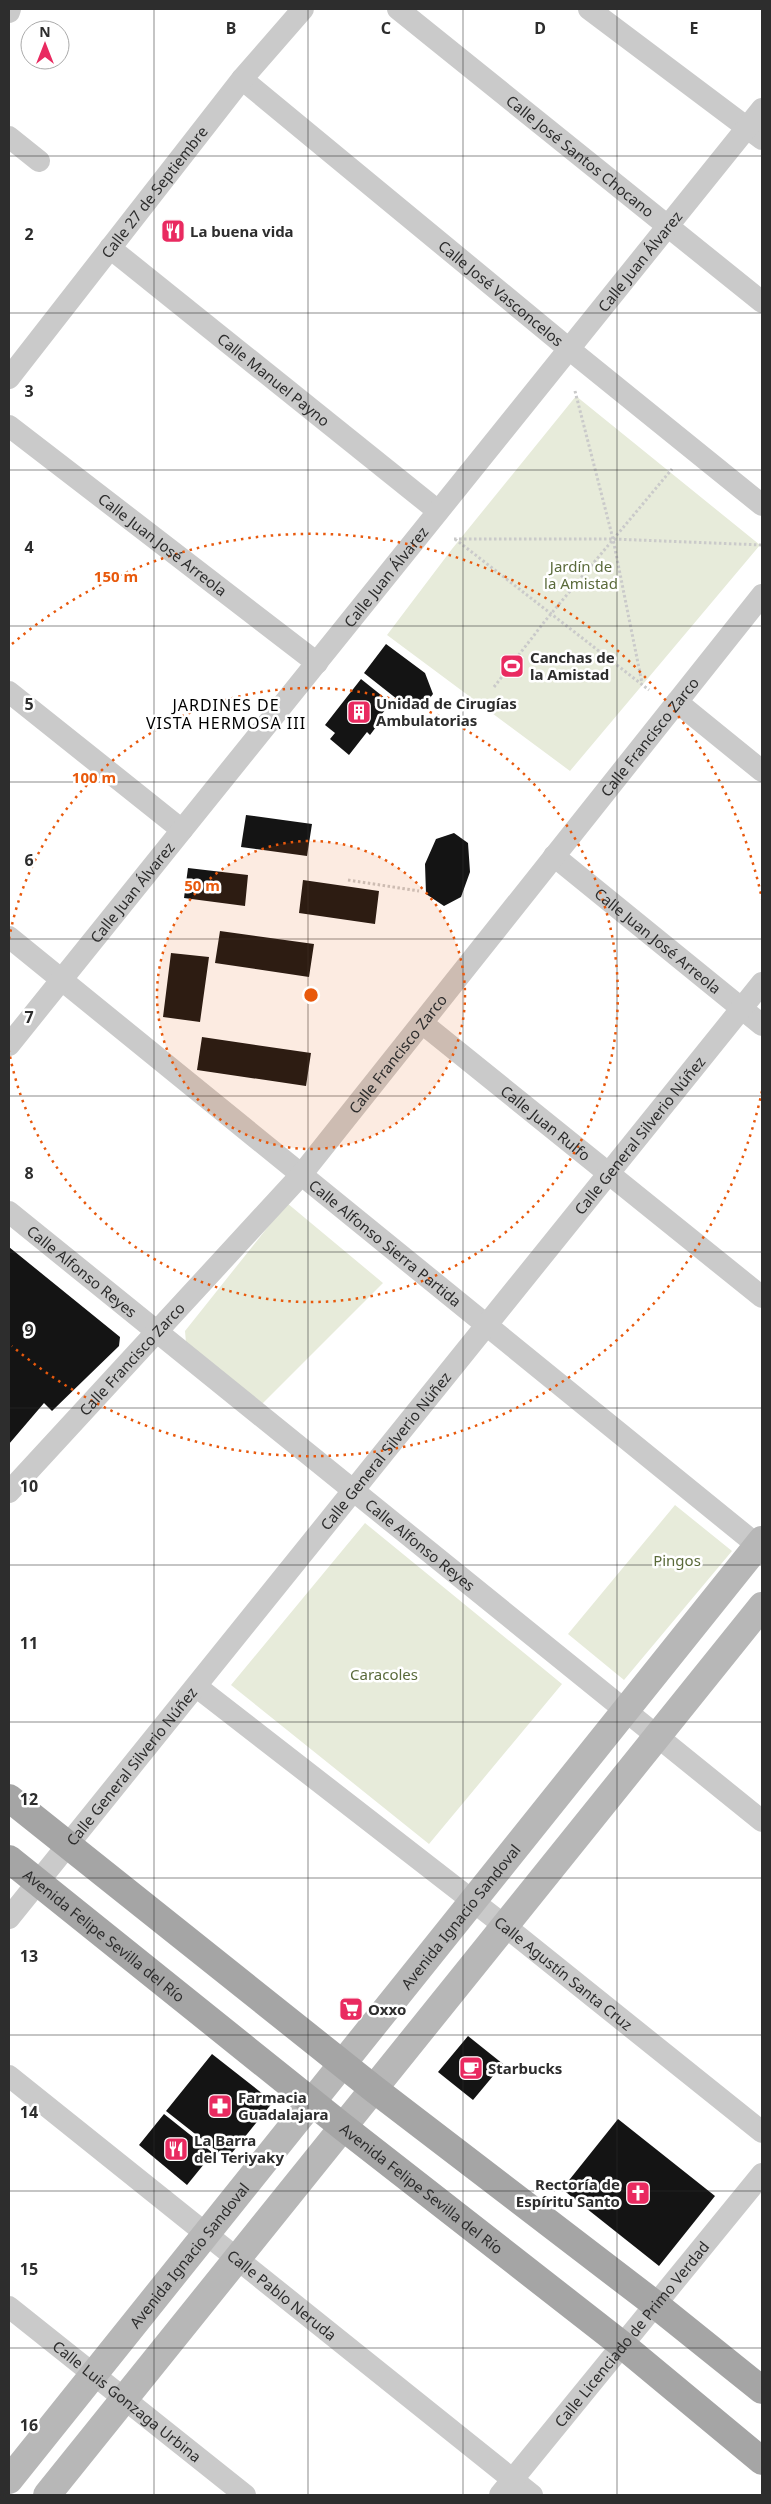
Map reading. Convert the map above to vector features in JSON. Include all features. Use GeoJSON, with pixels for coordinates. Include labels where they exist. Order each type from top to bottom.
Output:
{"type":"FeatureCollection","features":[{"type":"Feature","properties":{"kind":"main road","name":"Avenida Ignacio Sandoval"},"geometry":{"type":"LineString","coordinates":[[9,2480],[343,2062],[761,1545]]}},
{"type":"Feature","properties":{"kind":"main road"},"geometry":{"type":"LineString","coordinates":[[47,2495],[762,1606]]}},
{"type":"Feature","properties":{"kind":"main road"},"geometry":{"type":"LineString","coordinates":[[9,1798],[343,2062],[374,2089],[656,2305],[762,2390]]}},
{"type":"Feature","properties":{"kind":"main road","name":"Avenida Felipe Sevilla del Río"},"geometry":{"type":"LineString","coordinates":[[9,1859],[343,2128],[621,2344],[762,2461]]}},
{"type":"Feature","properties":{"kind":"street","name":"Calle 27 de Septiembre"},"geometry":{"type":"LineString","coordinates":[[9,378],[242,80],[303,9]]}},
{"type":"Feature","properties":{"kind":"street","name":"Calle José Santos Chocano"},"geometry":{"type":"LineString","coordinates":[[398,9],[762,302]]}},
{"type":"Feature","properties":{"kind":"street"},"geometry":{"type":"LineString","coordinates":[[589,9],[755,133]]}},
{"type":"Feature","properties":{"kind":"street","name":"Calle José Vasconcelos"},"geometry":{"type":"LineString","coordinates":[[242,80],[762,505]]}},
{"type":"Feature","properties":{"kind":"street","name":"Calle Juan Álvarez"},"geometry":{"type":"LineString","coordinates":[[9,1045],[668,226],[755,133],[762,109]]}},
{"type":"Feature","properties":{"kind":"street"},"geometry":{"type":"LineString","coordinates":[[9,137],[39,161]]}},
{"type":"Feature","properties":{"kind":"street","name":"Calle Manuel Payno"},"geometry":{"type":"LineString","coordinates":[[110,248],[438,511]]}},
{"type":"Feature","properties":{"kind":"street","name":"Calle Juan José Arreola"},"geometry":{"type":"LineString","coordinates":[[9,426],[316,662]]}},
{"type":"Feature","properties":{"kind":"street","name":"Calle Francisco Zarco"},"geometry":{"type":"LineString","coordinates":[[9,1492],[301,1174],[762,595]]}},
{"type":"Feature","properties":{"kind":"street"},"geometry":{"type":"LineString","coordinates":[[9,692],[182,830]]}},
{"type":"Feature","properties":{"kind":"street"},"geometry":{"type":"LineString","coordinates":[[677,702],[762,771]]}},
{"type":"Feature","properties":{"kind":"street","name":"Calle Juan José Arreola"},"geometry":{"type":"LineString","coordinates":[[554,856],[762,1025]]}},
{"type":"Feature","properties":{"kind":"street","name":"Calle Alfonso Sierra Partida"},"geometry":{"type":"LineString","coordinates":[[9,937],[487,1326],[761,1545]]}},
{"type":"Feature","properties":{"kind":"street","name":"Calle General Silverio Núñez"},"geometry":{"type":"LineString","coordinates":[[9,1918],[762,983]]}},
{"type":"Feature","properties":{"kind":"street","name":"Calle Juan Rulfo"},"geometry":{"type":"LineString","coordinates":[[422,1022],[762,1297]]}},
{"type":"Feature","properties":{"kind":"street","name":"Calle Alfonso Reyes"},"geometry":{"type":"LineString","coordinates":[[9,1212],[762,1821]]}},
{"type":"Feature","properties":{"kind":"street","name":"Calle Agustín Santa Cruz"},"geometry":{"type":"LineString","coordinates":[[197,1686],[505,1926],[762,2132]]}},
{"type":"Feature","properties":{"kind":"street","name":"Calle Pablo Neruda"},"geometry":{"type":"LineString","coordinates":[[9,2076],[237,2259],[506,2488],[532,2495]]}},
{"type":"Feature","properties":{"kind":"street","name":"Calle Licenciado de Primo Verdad"},"geometry":{"type":"LineString","coordinates":[[506,2488],[621,2344],[656,2305],[762,2174]]}},
{"type":"Feature","properties":{"kind":"street","name":"Calle Luis Gonzaga Urbina"},"geometry":{"type":"LineString","coordinates":[[9,2307],[245,2495]]}},
{"type":"Feature","properties":{"kind":"path"},"geometry":{"type":"LineString","coordinates":[[575,391],[613,539],[642,683]]}},
{"type":"Feature","properties":{"kind":"path"},"geometry":{"type":"LineString","coordinates":[[494,687],[552,612],[672,469]]}},
{"type":"Feature","properties":{"kind":"path"},"geometry":{"type":"LineString","coordinates":[[649,690],[552,612],[454,539],[613,539],[762,545]]}},
{"type":"Feature","properties":{"kind":"path"},"geometry":{"type":"LineString","coordinates":[[348,880],[419,891]]}},
{"type":"Feature","properties":{"kind":"green space","name":"Jardín de la Amistad"},"geometry":{"type":"Polygon","coordinates":[[[576,396],[760,545],[570,771],[387,635],[452,549],[576,396]]]}},
{"type":"Feature","properties":{"kind":"green space"},"geometry":{"type":"Polygon","coordinates":[[[287,1203],[383,1283],[260,1406],[186,1343],[185,1331],[287,1203]]]}},
{"type":"Feature","properties":{"kind":"green space","name":"Pingos"},"geometry":{"type":"Polygon","coordinates":[[[675,1505],[732,1551],[624,1680],[568,1634],[675,1505]]]}},
{"type":"Feature","properties":{"kind":"green space","name":"Caracoles"},"geometry":{"type":"Polygon","coordinates":[[[365,1523],[562,1684],[429,1844],[231,1685],[365,1523]]]}},
{"type":"Feature","properties":{"kind":"building"},"geometry":{"type":"Polygon","coordinates":[[[386,644],[425,673],[433,694],[423,707],[402,703],[364,673],[386,644]]]}},
{"type":"Feature","properties":{"kind":"building","name":"Unidad de Cirugías Ambulatorias"},"geometry":{"type":"Polygon","coordinates":[[[361,679],[391,703],[376,721],[379,723],[370,735],[367,732],[349,755],[330,739],[335,733],[325,725],[361,679]]]}},
{"type":"Feature","properties":{"kind":"building"},"geometry":{"type":"Polygon","coordinates":[[[246,815],[312,824],[307,856],[241,847],[246,815]]]}},
{"type":"Feature","properties":{"kind":"building"},"geometry":{"type":"Polygon","coordinates":[[[454,833],[468,843],[470,872],[461,897],[444,906],[426,894],[425,864],[436,839],[454,833]]]}},
{"type":"Feature","properties":{"kind":"building"},"geometry":{"type":"Polygon","coordinates":[[[188,868],[248,875],[245,906],[184,898],[188,868]]]}},
{"type":"Feature","properties":{"kind":"building"},"geometry":{"type":"Polygon","coordinates":[[[303,880],[379,891],[375,924],[299,913],[303,880]]]}},
{"type":"Feature","properties":{"kind":"building"},"geometry":{"type":"Polygon","coordinates":[[[220,931],[314,944],[309,977],[215,963],[220,931]]]}},
{"type":"Feature","properties":{"kind":"building"},"geometry":{"type":"Polygon","coordinates":[[[171,953],[209,957],[200,1022],[163,1017],[171,953]]]}},
{"type":"Feature","properties":{"kind":"building"},"geometry":{"type":"Polygon","coordinates":[[[202,1037],[311,1053],[306,1086],[197,1070],[202,1037]]]}},
{"type":"Feature","properties":{"kind":"building"},"geometry":{"type":"Polygon","coordinates":[[[9,1247],[120,1337],[119,1346],[52,1411],[44,1403],[9,1444],[9,1247]]]}},
{"type":"Feature","properties":{"kind":"building","name":"Starbucks"},"geometry":{"type":"Polygon","coordinates":[[[468,2036],[503,2064],[473,2100],[438,2072],[468,2036]]]}},
{"type":"Feature","properties":{"kind":"building","name":"Farmacia Guadalajara"},"geometry":{"type":"Polygon","coordinates":[[[212,2054],[273,2102],[227,2159],[166,2111],[212,2054]]]}},
{"type":"Feature","properties":{"kind":"building","name":"La Barra del Teriyaky"},"geometry":{"type":"Polygon","coordinates":[[[164,2114],[213,2153],[187,2185],[139,2145],[164,2114]]]}},
{"type":"Feature","properties":{"kind":"building","name":"Rectoría de Espíritu Santo"},"geometry":{"type":"Polygon","coordinates":[[[618,2119],[715,2196],[659,2266],[562,2189],[618,2119]]]}},
{"type":"Feature","properties":{"kind":"place","name":"La buena vida"},"geometry":{"type":"Point","coordinates":[173,231]}},
{"type":"Feature","properties":{"kind":"place","name":"Canchas de la Amistad"},"geometry":{"type":"Point","coordinates":[512,666]}},
{"type":"Feature","properties":{"kind":"place","name":"Unidad de Cirugías Ambulatorias"},"geometry":{"type":"Point","coordinates":[359,712]}},
{"type":"Feature","properties":{"kind":"place","name":"Oxxo"},"geometry":{"type":"Point","coordinates":[351,2009]}},
{"type":"Feature","properties":{"kind":"place","name":"Starbucks"},"geometry":{"type":"Point","coordinates":[471,2068]}},
{"type":"Feature","properties":{"kind":"place","name":"Farmacia Guadalajara"},"geometry":{"type":"Point","coordinates":[220,2106]}},
{"type":"Feature","properties":{"kind":"place","name":"La Barra del Teriyaky"},"geometry":{"type":"Point","coordinates":[176,2149]}},
{"type":"Feature","properties":{"kind":"place","name":"Rectoría de Espíritu Santo"},"geometry":{"type":"Point","coordinates":[638,2193]}},
{"type":"Feature","properties":{"kind":"district","name":"JARDINES DE VISTA HERMOSA III"},"geometry":{"type":"Point","coordinates":[226,714]}}]}
